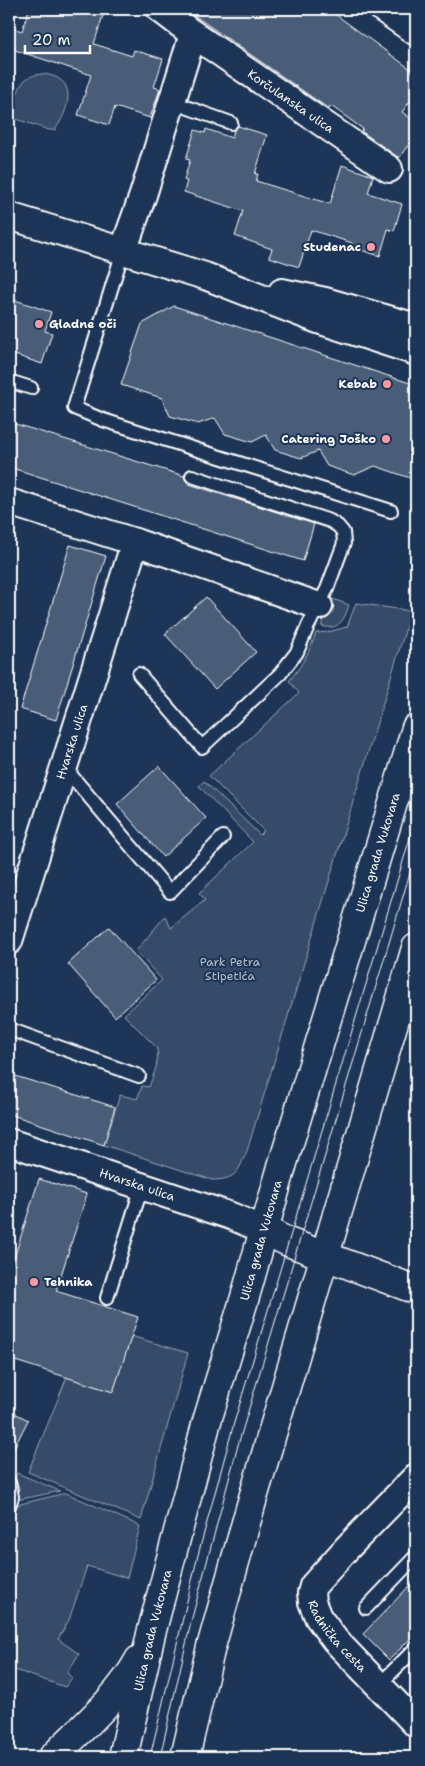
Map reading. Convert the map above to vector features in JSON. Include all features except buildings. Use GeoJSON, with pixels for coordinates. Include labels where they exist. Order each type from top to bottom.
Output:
{"type":"FeatureCollection","features":[{"type":"Feature","properties":{"kind":"main road","name":"Ulica grada Vukovara"},"geometry":{"type":"LineString","coordinates":[[123,1757],[151,1634],[208,1421],[283,1163],[416,728]]}},
{"type":"Feature","properties":{"kind":"main road"},"geometry":{"type":"LineString","coordinates":[[185,1757],[211,1647],[416,948]]}},
{"type":"Feature","properties":{"kind":"main road"},"geometry":{"type":"LineString","coordinates":[[264,1230],[288,1242],[416,1290]]}},
{"type":"Feature","properties":{"kind":"main road"},"geometry":{"type":"LineString","coordinates":[[53,1757],[120,1689],[131,1675],[151,1634]]}},
{"type":"Feature","properties":{"kind":"street","name":"Korčulanska ulica"},"geometry":{"type":"LineString","coordinates":[[160,9],[193,34],[389,168]]}},
{"type":"Feature","properties":{"kind":"street"},"geometry":{"type":"LineString","coordinates":[[383,9],[416,32]]}},
{"type":"Feature","properties":{"kind":"street"},"geometry":{"type":"LineString","coordinates":[[123,251],[143,195],[193,34]]}},
{"type":"Feature","properties":{"kind":"street"},"geometry":{"type":"LineString","coordinates":[[9,216],[205,276],[318,320],[416,352]]}},
{"type":"Feature","properties":{"kind":"street"},"geometry":{"type":"LineString","coordinates":[[205,276],[326,302],[416,327]]}},
{"type":"Feature","properties":{"kind":"street"},"geometry":{"type":"LineString","coordinates":[[9,502],[135,542],[319,606]]}},
{"type":"Feature","properties":{"kind":"street","name":"Hvarska ulica"},"geometry":{"type":"LineString","coordinates":[[9,941],[135,542]]}},
{"type":"Feature","properties":{"kind":"street","name":"Hvarska ulica"},"geometry":{"type":"LineString","coordinates":[[9,1142],[231,1216],[264,1230]]}},
{"type":"Feature","properties":{"kind":"street","name":"Radnička cesta"},"geometry":{"type":"LineString","coordinates":[[416,1477],[347,1548],[313,1586],[311,1593],[312,1602],[318,1617],[335,1640],[416,1724]]}},
{"type":"Feature","properties":{"kind":"lane"},"geometry":{"type":"LineString","coordinates":[[172,102],[231,123]]}},
{"type":"Feature","properties":{"kind":"lane"},"geometry":{"type":"LineString","coordinates":[[123,251],[74,408],[103,420],[391,511]]}},
{"type":"Feature","properties":{"kind":"lane"},"geometry":{"type":"LineString","coordinates":[[9,381],[31,388]]}},
{"type":"Feature","properties":{"kind":"lane"},"geometry":{"type":"LineString","coordinates":[[138,674],[202,746],[280,674],[297,652],[327,589],[344,543],[343,532],[338,526],[322,518],[192,476]]}},
{"type":"Feature","properties":{"kind":"lane"},"geometry":{"type":"LineString","coordinates":[[64,767],[170,892],[223,837]]}},
{"type":"Feature","properties":{"kind":"lane"},"geometry":{"type":"LineString","coordinates":[[9,1029],[139,1076]]}},
{"type":"Feature","properties":{"kind":"lane"},"geometry":{"type":"LineString","coordinates":[[107,1298],[142,1186]]}},
{"type":"Feature","properties":{"kind":"lane"},"geometry":{"type":"LineString","coordinates":[[9,1482],[12,1497],[9,1506]]}},
{"type":"Feature","properties":{"kind":"lane"},"geometry":{"type":"LineString","coordinates":[[366,1608],[416,1556]]}},
{"type":"Feature","properties":{"kind":"lane"},"geometry":{"type":"LineString","coordinates":[[379,1685],[416,1648]]}},
{"type":"Feature","properties":{"kind":"green space"},"geometry":{"type":"Polygon","coordinates":[[[41,74],[53,76],[61,80],[68,94],[65,112],[55,130],[49,130],[16,119],[15,115],[16,99],[22,84],[25,80],[41,74]]]}},
{"type":"Feature","properties":{"kind":"green space"},"geometry":{"type":"Polygon","coordinates":[[[333,599],[349,605],[343,620],[336,626],[321,626],[333,599]]]}},
{"type":"Feature","properties":{"kind":"green space","name":"Park Petra Stipetića"},"geometry":{"type":"Polygon","coordinates":[[[356,603],[411,611],[247,1151],[241,1164],[231,1176],[220,1180],[212,1180],[104,1145],[120,1095],[137,1099],[142,1086],[149,1087],[158,1057],[156,1047],[124,1015],[162,980],[136,951],[165,916],[171,928],[205,900],[199,893],[253,842],[199,786],[204,781],[260,835],[264,831],[209,776],[299,693],[289,681],[305,658],[316,633],[347,627],[356,603]]]}},
{"type":"Feature","properties":{"kind":"green space"},"geometry":{"type":"Polygon","coordinates":[[[131,1336],[188,1353],[141,1520],[28,1472],[67,1377],[113,1392],[131,1336]]]}},
{"type":"Feature","properties":{"kind":"green space"},"geometry":{"type":"Polygon","coordinates":[[[17,1473],[60,1491],[17,1500],[19,1487],[15,1478],[17,1473]]]}},
{"type":"Feature","properties":{"kind":"green space"},"geometry":{"type":"Polygon","coordinates":[[[66,1493],[140,1526],[127,1578],[87,1566],[69,1620],[58,1639],[79,1654],[67,1673],[72,1678],[65,1687],[9,1668],[9,1517],[16,1505],[66,1493]]]}},
{"type":"Feature","properties":{"kind":"tram line"},"geometry":{"type":"LineString","coordinates":[[150,1757],[198,1555],[234,1423],[416,818]]}},
{"type":"Feature","properties":{"kind":"tram line"},"geometry":{"type":"LineString","coordinates":[[160,1757],[192,1618],[238,1445],[416,853]]}},
{"type":"Feature","properties":{"kind":"place","name":"Studenac"},"geometry":{"type":"Point","coordinates":[371,247]}},
{"type":"Feature","properties":{"kind":"place","name":"Gladne oči"},"geometry":{"type":"Point","coordinates":[39,324]}},
{"type":"Feature","properties":{"kind":"place","name":"Kebab"},"geometry":{"type":"Point","coordinates":[387,384]}},
{"type":"Feature","properties":{"kind":"place","name":"Catering Joško"},"geometry":{"type":"Point","coordinates":[386,439]}},
{"type":"Feature","properties":{"kind":"place","name":"Tehnika"},"geometry":{"type":"Point","coordinates":[34,1282]}}]}
